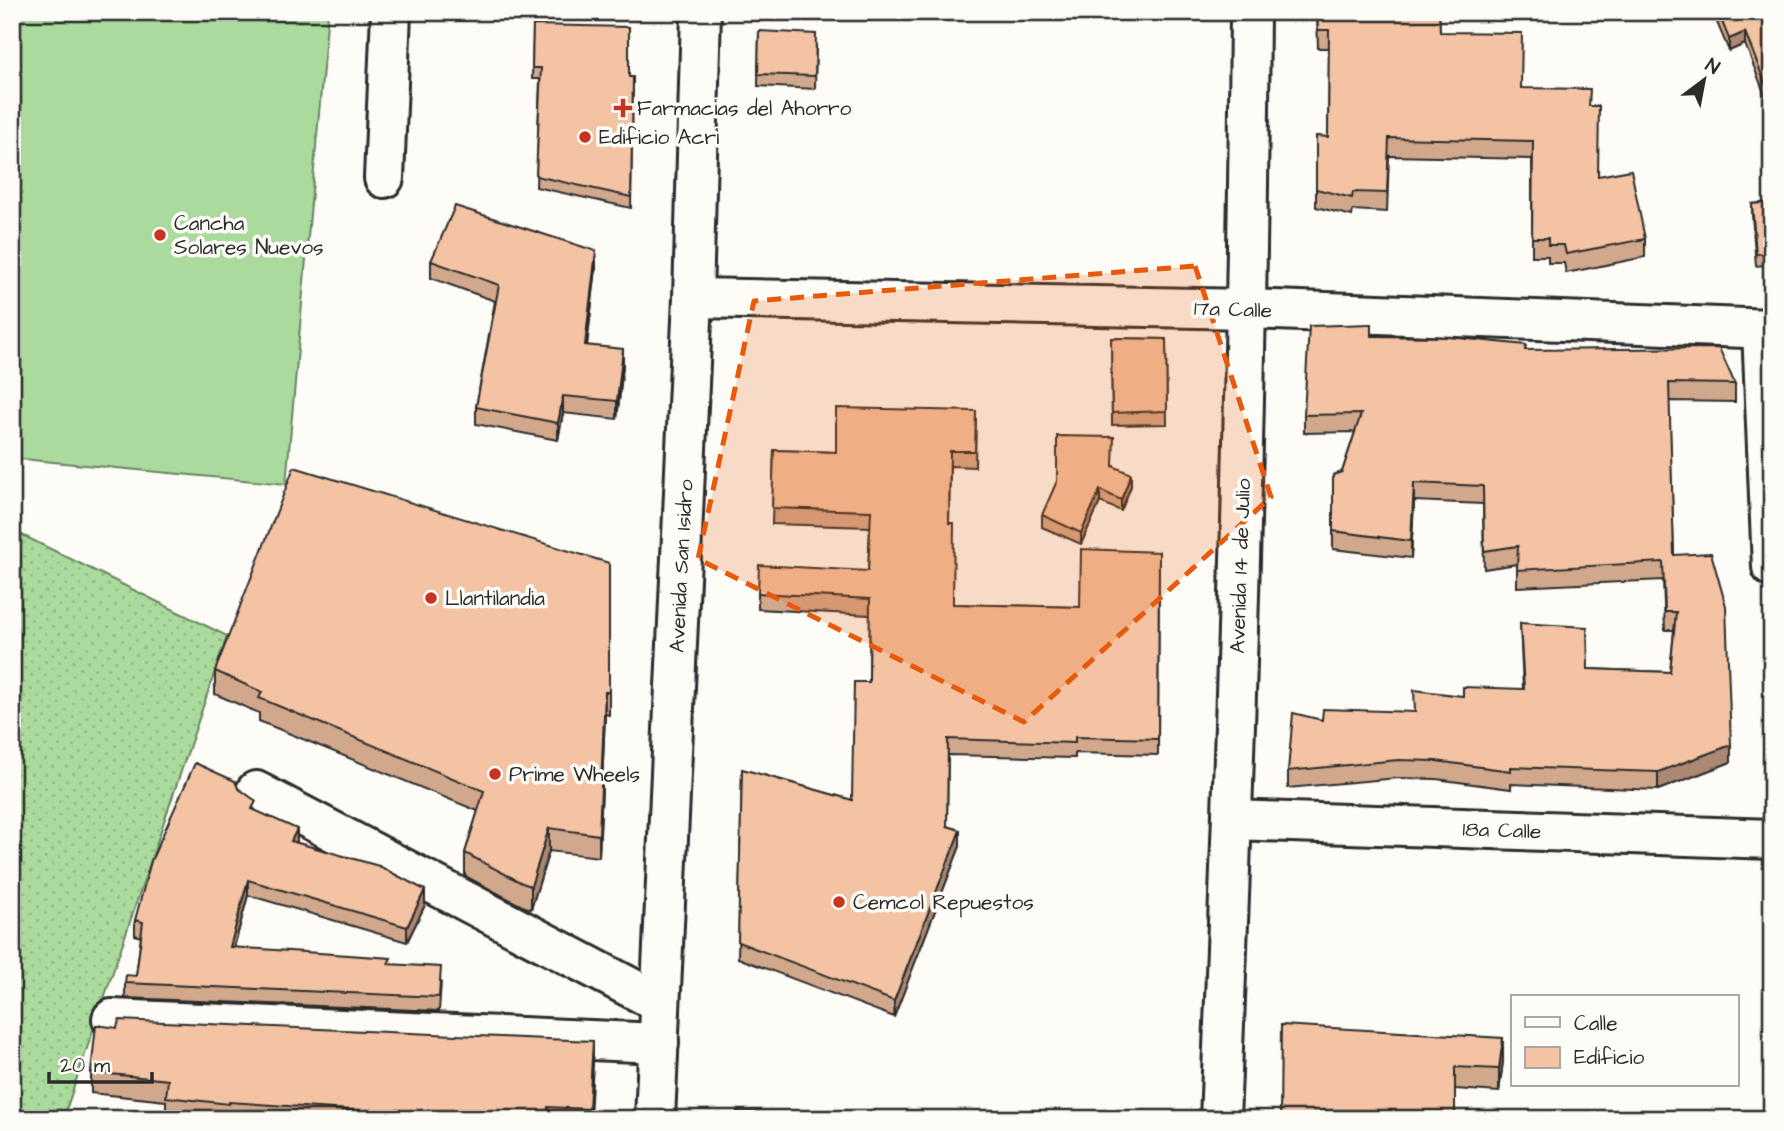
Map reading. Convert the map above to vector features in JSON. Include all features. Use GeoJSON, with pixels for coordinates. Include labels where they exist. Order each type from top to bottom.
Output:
{"type":"FeatureCollection","features":[{"type":"Feature","properties":{"kind":"street"},"geometry":{"type":"LineString","coordinates":[[384,178],[391,12]]}},
{"type":"Feature","properties":{"kind":"street","name":"Avenida San Isidro"},"geometry":{"type":"LineString","coordinates":[[655,1119],[693,298],[701,12]]}},
{"type":"Feature","properties":{"kind":"street","name":"Avenida 14 de Julio"},"geometry":{"type":"LineString","coordinates":[[1220,1119],[1233,820],[1248,309],[1250,12]]}},
{"type":"Feature","properties":{"kind":"street","name":"17a Calle"},"geometry":{"type":"LineString","coordinates":[[693,298],[1248,309],[1767,329]]}},
{"type":"Feature","properties":{"kind":"street"},"geometry":{"type":"LineString","coordinates":[[1767,329],[1772,567]]}},
{"type":"Feature","properties":{"kind":"street"},"geometry":{"type":"LineString","coordinates":[[256,791],[660,1003]]}},
{"type":"Feature","properties":{"kind":"street","name":"18a Calle"},"geometry":{"type":"LineString","coordinates":[[1233,820],[1772,839]]}},
{"type":"Feature","properties":{"kind":"street"},"geometry":{"type":"LineString","coordinates":[[112,1019],[659,1043]]}},
{"type":"Feature","properties":{"kind":"highlighted area"},"geometry":{"type":"Polygon","coordinates":[[[1195,266],[1271,497],[1024,722],[698,559],[754,301],[1195,266]]]}},
{"type":"Feature","properties":{"kind":"green space","name":"Cancha Solares Nuevos"},"geometry":{"type":"Polygon","coordinates":[[[12,12],[328,12],[286,484],[12,458],[12,12]]]}},
{"type":"Feature","properties":{"kind":"green space"},"geometry":{"type":"Polygon","coordinates":[[[12,530],[227,636],[63,1119],[12,1119],[12,530]]]}},
{"type":"Feature","properties":{"kind":"building"},"geometry":{"type":"Polygon","coordinates":[[[1317,12],[1439,12],[1440,32],[1522,33],[1521,88],[1590,89],[1589,106],[1599,106],[1598,176],[1631,170],[1645,239],[1566,254],[1564,245],[1548,245],[1548,238],[1532,238],[1533,141],[1389,138],[1387,193],[1353,192],[1352,198],[1316,189],[1316,136],[1328,137],[1329,30],[1318,30],[1317,12]]]}},
{"type":"Feature","properties":{"kind":"building"},"geometry":{"type":"Polygon","coordinates":[[[1718,12],[1772,12],[1772,101],[1745,32],[1729,39],[1718,12]]]}},
{"type":"Feature","properties":{"kind":"building","name":"Edificio Acri"},"geometry":{"type":"Polygon","coordinates":[[[533,25],[629,27],[629,77],[633,77],[631,197],[536,176],[541,68],[532,68],[533,25]]]}},
{"type":"Feature","properties":{"kind":"building"},"geometry":{"type":"Polygon","coordinates":[[[759,31],[816,34],[815,76],[758,74],[759,31]]]}},
{"type":"Feature","properties":{"kind":"building"},"geometry":{"type":"Polygon","coordinates":[[[1772,202],[1772,253],[1756,254],[1752,204],[1772,202]]]}},
{"type":"Feature","properties":{"kind":"building"},"geometry":{"type":"Polygon","coordinates":[[[455,206],[596,251],[585,345],[623,349],[617,401],[563,396],[558,423],[476,407],[499,285],[431,261],[455,206]]]}},
{"type":"Feature","properties":{"kind":"building"},"geometry":{"type":"Polygon","coordinates":[[[1371,324],[1371,336],[1448,337],[1526,345],[1525,350],[1719,348],[1735,384],[1669,383],[1674,555],[1711,553],[1726,606],[1731,745],[1658,772],[1511,767],[1511,771],[1436,761],[1398,760],[1288,771],[1293,713],[1322,720],[1323,709],[1415,712],[1414,690],[1463,696],[1463,687],[1524,689],[1520,623],[1587,627],[1588,669],[1670,672],[1676,612],[1665,612],[1663,562],[1517,570],[1518,546],[1484,551],[1483,486],[1414,483],[1411,541],[1333,531],[1333,475],[1342,472],[1361,414],[1304,415],[1309,326],[1371,324]]]}},
{"type":"Feature","properties":{"kind":"building"},"geometry":{"type":"Polygon","coordinates":[[[1111,338],[1166,339],[1167,411],[1112,413],[1111,338]]]}},
{"type":"Feature","properties":{"kind":"building"},"geometry":{"type":"Polygon","coordinates":[[[836,408],[976,411],[975,451],[950,451],[949,523],[954,523],[953,604],[1080,607],[1081,549],[1159,552],[1158,739],[1075,737],[1075,743],[948,739],[947,826],[960,830],[894,1001],[738,942],[742,769],[852,800],[854,682],[869,682],[870,599],[758,593],[759,565],[868,571],[871,511],[772,508],[774,450],[836,452],[836,408]]]}},
{"type":"Feature","properties":{"kind":"building"},"geometry":{"type":"Polygon","coordinates":[[[1057,436],[1114,437],[1113,466],[1131,474],[1121,500],[1100,490],[1081,533],[1042,515],[1057,481],[1057,436]]]}},
{"type":"Feature","properties":{"kind":"building"},"geometry":{"type":"Polygon","coordinates":[[[294,467],[609,563],[609,692],[605,692],[599,835],[549,828],[531,886],[465,853],[484,791],[259,698],[262,692],[215,671],[294,467]]]}},
{"type":"Feature","properties":{"kind":"building"},"geometry":{"type":"Polygon","coordinates":[[[195,763],[235,781],[238,788],[256,801],[252,809],[297,829],[291,841],[379,866],[425,890],[407,927],[248,880],[230,947],[391,958],[388,964],[441,967],[439,997],[125,983],[126,975],[136,976],[143,922],[135,920],[151,861],[195,763]]]}},
{"type":"Feature","properties":{"kind":"building"},"geometry":{"type":"Polygon","coordinates":[[[119,1020],[593,1041],[589,1109],[548,1107],[547,1119],[362,1119],[362,1111],[229,1104],[166,1097],[168,1080],[91,1072],[96,1025],[117,1028],[119,1020]]]}},
{"type":"Feature","properties":{"kind":"building"},"geometry":{"type":"Polygon","coordinates":[[[1281,1025],[1503,1038],[1499,1069],[1455,1067],[1455,1119],[1280,1119],[1281,1025]]]}},
{"type":"Feature","properties":{"kind":"building"},"geometry":{"type":"Polygon","coordinates":[[[737,1111],[796,1113],[810,1119],[737,1119],[737,1111]]]}},
{"type":"Feature","properties":{"kind":"place","name":"Farmacias del Ahorro"},"geometry":{"type":"Point","coordinates":[623,108]}},
{"type":"Feature","properties":{"kind":"place","name":"Edificio Acri"},"geometry":{"type":"Point","coordinates":[585,137]}},
{"type":"Feature","properties":{"kind":"place","name":"Cancha Solares Nuevos"},"geometry":{"type":"Point","coordinates":[160,235]}},
{"type":"Feature","properties":{"kind":"place","name":"Llantilandia"},"geometry":{"type":"Point","coordinates":[431,598]}},
{"type":"Feature","properties":{"kind":"place","name":"Prime Wheels"},"geometry":{"type":"Point","coordinates":[495,774]}},
{"type":"Feature","properties":{"kind":"place","name":"Cemcol Repuestos"},"geometry":{"type":"Point","coordinates":[839,902]}}]}
